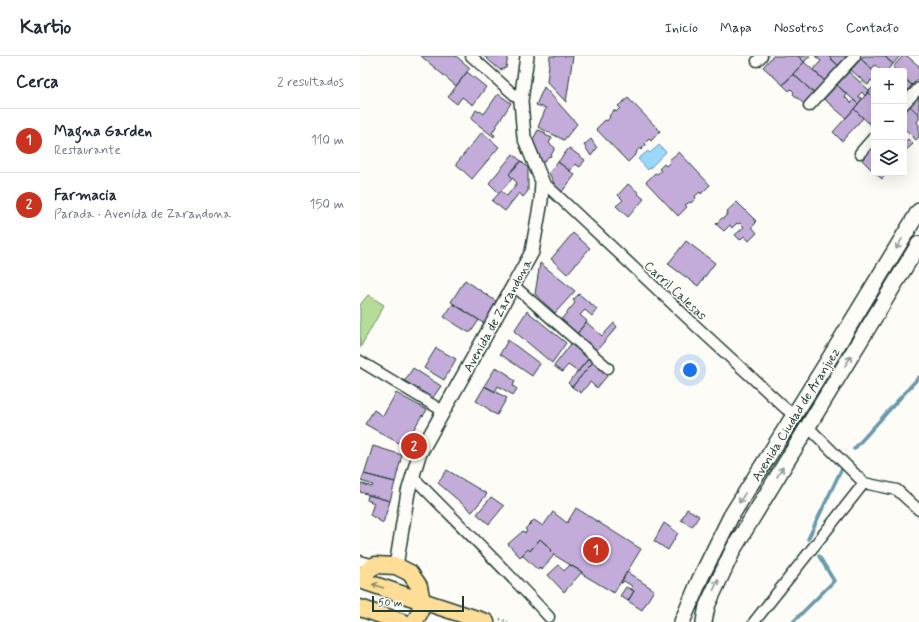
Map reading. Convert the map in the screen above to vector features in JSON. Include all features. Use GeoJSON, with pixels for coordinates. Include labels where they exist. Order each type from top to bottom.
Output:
{"type":"FeatureCollection","features":[{"type":"Feature","properties":{"kind":"main road","name":"Avenida Ciudad de Aranjuez"},"geometry":{"type":"LineString","coordinates":[[682,622],[700,579],[731,516],[919,211]]}},
{"type":"Feature","properties":{"kind":"main road","name":"Avenida Ciudad de Aranjuez"},"geometry":{"type":"LineString","coordinates":[[704,622],[706,606],[734,548],[919,244]]}},
{"type":"Feature","properties":{"kind":"main road"},"geometry":{"type":"LineString","coordinates":[[414,622],[419,614],[422,602],[419,586],[410,573],[396,566],[375,565],[367,571],[360,579],[422,602],[486,622]]}},
{"type":"Feature","properties":{"kind":"main road"},"geometry":{"type":"LineString","coordinates":[[360,608],[402,622]]}},
{"type":"Feature","properties":{"kind":"street"},"geometry":{"type":"LineString","coordinates":[[470,56],[521,100]]}},
{"type":"Feature","properties":{"kind":"street","name":"Avenida de Zarandona"},"geometry":{"type":"LineString","coordinates":[[396,566],[408,492],[419,456],[532,252],[541,201],[542,181],[524,137],[521,100],[527,56]]}},
{"type":"Feature","properties":{"kind":"street"},"geometry":{"type":"LineString","coordinates":[[809,106],[855,56]]}},
{"type":"Feature","properties":{"kind":"street"},"geometry":{"type":"LineString","coordinates":[[907,101],[919,88]]}},
{"type":"Feature","properties":{"kind":"street"},"geometry":{"type":"LineString","coordinates":[[860,153],[871,140]]}},
{"type":"Feature","properties":{"kind":"street","name":"Carril Calesas"},"geometry":{"type":"LineString","coordinates":[[542,181],[784,408],[794,415]]}},
{"type":"Feature","properties":{"kind":"street"},"geometry":{"type":"LineString","coordinates":[[513,285],[608,368]]}},
{"type":"Feature","properties":{"kind":"street"},"geometry":{"type":"LineString","coordinates":[[361,363],[443,411]]}},
{"type":"Feature","properties":{"kind":"street"},"geometry":{"type":"LineString","coordinates":[[808,427],[864,483],[896,490],[919,510]]}},
{"type":"Feature","properties":{"kind":"street"},"geometry":{"type":"LineString","coordinates":[[412,476],[550,617]]}},
{"type":"Feature","properties":{"kind":"street"},"geometry":{"type":"LineString","coordinates":[[754,622],[864,483]]}},
{"type":"Feature","properties":{"kind":"street"},"geometry":{"type":"LineString","coordinates":[[360,561],[375,565]]}},
{"type":"Feature","properties":{"kind":"green space"},"geometry":{"type":"Polygon","coordinates":[[[368,295],[384,305],[360,348],[360,305],[368,295]]]}},
{"type":"Feature","properties":{"kind":"water"},"geometry":{"type":"Polygon","coordinates":[[[659,145],[666,152],[648,170],[638,159],[648,151],[650,153],[659,145]]]}},
{"type":"Feature","properties":{"kind":"building"},"geometry":{"type":"Polygon","coordinates":[[[421,56],[456,56],[470,68],[456,86],[421,56]]]}},
{"type":"Feature","properties":{"kind":"building"},"geometry":{"type":"Polygon","coordinates":[[[484,56],[508,56],[506,68],[500,70],[484,56]]]}},
{"type":"Feature","properties":{"kind":"building"},"geometry":{"type":"Polygon","coordinates":[[[550,56],[573,56],[566,102],[547,82],[550,56]]]}},
{"type":"Feature","properties":{"kind":"building"},"geometry":{"type":"Polygon","coordinates":[[[773,56],[798,56],[804,62],[783,85],[763,67],[773,56]]]}},
{"type":"Feature","properties":{"kind":"building"},"geometry":{"type":"Polygon","coordinates":[[[798,56],[810,56],[804,62],[798,56]]]}},
{"type":"Feature","properties":{"kind":"building"},"geometry":{"type":"Polygon","coordinates":[[[815,56],[828,56],[839,66],[825,81],[813,70],[821,61],[815,56]]]}},
{"type":"Feature","properties":{"kind":"building"},"geometry":{"type":"Polygon","coordinates":[[[828,56],[848,56],[839,66],[828,56]]]}},
{"type":"Feature","properties":{"kind":"building"},"geometry":{"type":"Polygon","coordinates":[[[863,56],[884,56],[893,64],[889,68],[878,68],[875,65],[871,68],[861,59],[863,56]]]}},
{"type":"Feature","properties":{"kind":"building"},"geometry":{"type":"Polygon","coordinates":[[[884,56],[900,56],[893,64],[884,56]]]}},
{"type":"Feature","properties":{"kind":"building"},"geometry":{"type":"Polygon","coordinates":[[[903,56],[907,56],[919,66],[919,78],[912,85],[907,81],[907,68],[893,67],[903,56]]]}},
{"type":"Feature","properties":{"kind":"building"},"geometry":{"type":"Polygon","coordinates":[[[861,59],[871,69],[871,80],[868,85],[851,70],[861,59]]]}},
{"type":"Feature","properties":{"kind":"building"},"geometry":{"type":"Polygon","coordinates":[[[804,62],[825,81],[814,93],[793,74],[804,62]]]}},
{"type":"Feature","properties":{"kind":"building"},"geometry":{"type":"Polygon","coordinates":[[[467,72],[486,87],[473,105],[462,97],[457,104],[448,97],[467,72]]]}},
{"type":"Feature","properties":{"kind":"building"},"geometry":{"type":"Polygon","coordinates":[[[849,72],[870,91],[865,96],[862,92],[858,96],[862,99],[858,104],[837,85],[849,72]]]}},
{"type":"Feature","properties":{"kind":"building"},"geometry":{"type":"Polygon","coordinates":[[[793,74],[814,93],[804,104],[793,94],[794,92],[791,89],[789,91],[783,85],[793,74]]]}},
{"type":"Feature","properties":{"kind":"building"},"geometry":{"type":"Polygon","coordinates":[[[907,81],[912,85],[907,91],[907,81]]]}},
{"type":"Feature","properties":{"kind":"building"},"geometry":{"type":"Polygon","coordinates":[[[837,85],[847,95],[845,97],[851,103],[854,100],[858,104],[846,118],[824,99],[837,85]]]}},
{"type":"Feature","properties":{"kind":"building"},"geometry":{"type":"Polygon","coordinates":[[[544,87],[577,124],[564,140],[538,127],[546,108],[536,105],[544,87]]]}},
{"type":"Feature","properties":{"kind":"building"},"geometry":{"type":"Polygon","coordinates":[[[868,92],[871,95],[871,125],[854,109],[868,92]]]}},
{"type":"Feature","properties":{"kind":"building"},"geometry":{"type":"Polygon","coordinates":[[[498,94],[511,103],[492,133],[495,135],[494,137],[471,119],[476,110],[484,114],[498,94]]]}},
{"type":"Feature","properties":{"kind":"building"},"geometry":{"type":"Polygon","coordinates":[[[919,97],[919,115],[910,106],[919,97]]]}},
{"type":"Feature","properties":{"kind":"building"},"geometry":{"type":"Polygon","coordinates":[[[628,98],[660,131],[651,141],[649,139],[645,143],[646,145],[641,150],[640,148],[628,162],[596,129],[605,120],[607,121],[614,110],[616,112],[620,108],[618,106],[628,98]]]}},
{"type":"Feature","properties":{"kind":"building"},"geometry":{"type":"Polygon","coordinates":[[[910,106],[919,115],[917,122],[919,125],[919,137],[916,140],[907,131],[907,110],[910,106]]]}},
{"type":"Feature","properties":{"kind":"building"},"geometry":{"type":"Polygon","coordinates":[[[854,109],[863,118],[842,141],[833,132],[854,109]]]}},
{"type":"Feature","properties":{"kind":"building"},"geometry":{"type":"Polygon","coordinates":[[[538,130],[546,133],[545,135],[552,138],[549,143],[555,148],[550,157],[549,156],[541,165],[531,143],[538,130]]]}},
{"type":"Feature","properties":{"kind":"building"},"geometry":{"type":"Polygon","coordinates":[[[482,132],[499,147],[472,179],[456,164],[482,132]]]}},
{"type":"Feature","properties":{"kind":"building"},"geometry":{"type":"Polygon","coordinates":[[[591,139],[597,148],[591,156],[584,145],[591,139]]]}},
{"type":"Feature","properties":{"kind":"building"},"geometry":{"type":"Polygon","coordinates":[[[908,139],[913,144],[907,149],[908,139]]]}},
{"type":"Feature","properties":{"kind":"building"},"geometry":{"type":"Polygon","coordinates":[[[569,148],[585,160],[580,167],[575,164],[570,171],[558,162],[569,148]]]}},
{"type":"Feature","properties":{"kind":"building"},"geometry":{"type":"Polygon","coordinates":[[[871,149],[871,169],[862,160],[871,149]]]}},
{"type":"Feature","properties":{"kind":"building"},"geometry":{"type":"Polygon","coordinates":[[[679,152],[710,185],[701,194],[700,192],[695,196],[696,198],[691,203],[690,202],[685,205],[687,207],[678,216],[646,182],[655,173],[657,174],[661,171],[659,169],[664,164],[666,166],[670,162],[669,160],[679,152]]]}},
{"type":"Feature","properties":{"kind":"building"},"geometry":{"type":"Polygon","coordinates":[[[513,154],[521,161],[509,174],[513,178],[499,193],[489,183],[513,154]]]}},
{"type":"Feature","properties":{"kind":"building"},"geometry":{"type":"Polygon","coordinates":[[[521,161],[528,168],[528,191],[523,197],[519,193],[505,211],[492,201],[501,191],[507,196],[517,183],[509,174],[521,161]]]}},
{"type":"Feature","properties":{"kind":"building"},"geometry":{"type":"Polygon","coordinates":[[[558,162],[575,175],[561,193],[557,189],[549,173],[558,162]]]}},
{"type":"Feature","properties":{"kind":"building"},"geometry":{"type":"Polygon","coordinates":[[[628,184],[644,199],[628,217],[616,206],[623,200],[618,195],[628,184]]]}},
{"type":"Feature","properties":{"kind":"building"},"geometry":{"type":"Polygon","coordinates":[[[737,202],[756,221],[752,227],[757,233],[749,241],[744,236],[740,240],[735,235],[744,227],[740,223],[737,223],[732,228],[730,225],[724,231],[716,224],[724,218],[728,213],[727,211],[737,202]]]}},
{"type":"Feature","properties":{"kind":"building"},"geometry":{"type":"Polygon","coordinates":[[[573,233],[590,248],[567,274],[551,259],[573,233]]]}},
{"type":"Feature","properties":{"kind":"building"},"geometry":{"type":"Polygon","coordinates":[[[686,241],[715,263],[698,286],[668,264],[686,241]]]}},
{"type":"Feature","properties":{"kind":"building"},"geometry":{"type":"Polygon","coordinates":[[[540,263],[575,291],[555,313],[535,294],[540,263]]]}},
{"type":"Feature","properties":{"kind":"building"},"geometry":{"type":"Polygon","coordinates":[[[465,280],[497,302],[485,324],[451,302],[465,280]]]}},
{"type":"Feature","properties":{"kind":"building"},"geometry":{"type":"Polygon","coordinates":[[[579,294],[597,309],[592,316],[585,310],[580,315],[587,321],[576,335],[559,322],[575,303],[573,300],[579,294]]]}},
{"type":"Feature","properties":{"kind":"building"},"geometry":{"type":"Polygon","coordinates":[[[453,304],[479,320],[471,332],[468,332],[444,317],[453,304]]]}},
{"type":"Feature","properties":{"kind":"building"},"geometry":{"type":"Polygon","coordinates":[[[527,311],[566,343],[552,363],[514,331],[527,311]]]}},
{"type":"Feature","properties":{"kind":"building"},"geometry":{"type":"Polygon","coordinates":[[[586,322],[602,336],[614,323],[617,327],[596,351],[577,334],[586,322]]]}},
{"type":"Feature","properties":{"kind":"building"},"geometry":{"type":"Polygon","coordinates":[[[508,340],[540,364],[532,376],[500,354],[508,340]]]}},
{"type":"Feature","properties":{"kind":"building"},"geometry":{"type":"Polygon","coordinates":[[[571,344],[589,358],[578,372],[568,365],[562,372],[554,366],[571,344]]]}},
{"type":"Feature","properties":{"kind":"building"},"geometry":{"type":"Polygon","coordinates":[[[436,348],[456,359],[444,380],[424,368],[436,348]]]}},
{"type":"Feature","properties":{"kind":"building"},"geometry":{"type":"Polygon","coordinates":[[[589,358],[593,362],[572,387],[568,383],[589,358]]]}},
{"type":"Feature","properties":{"kind":"building"},"geometry":{"type":"Polygon","coordinates":[[[593,362],[608,375],[597,388],[590,382],[581,393],[572,387],[593,362]]]}},
{"type":"Feature","properties":{"kind":"building"},"geometry":{"type":"Polygon","coordinates":[[[496,367],[509,375],[508,376],[515,381],[513,386],[517,389],[513,395],[498,386],[495,392],[484,386],[496,367]]]}},
{"type":"Feature","properties":{"kind":"building"},"geometry":{"type":"Polygon","coordinates":[[[413,368],[441,386],[432,399],[404,382],[413,368]]]}},
{"type":"Feature","properties":{"kind":"building"},"geometry":{"type":"Polygon","coordinates":[[[485,386],[507,398],[497,415],[476,401],[485,386]]]}},
{"type":"Feature","properties":{"kind":"building"},"geometry":{"type":"Polygon","coordinates":[[[396,393],[427,410],[423,416],[422,415],[404,446],[365,424],[374,410],[383,416],[396,393]]]}},
{"type":"Feature","properties":{"kind":"building"},"geometry":{"type":"Polygon","coordinates":[[[373,446],[402,455],[395,482],[364,474],[373,446]]]}},
{"type":"Feature","properties":{"kind":"building"},"geometry":{"type":"Polygon","coordinates":[[[447,470],[487,494],[472,512],[438,483],[447,470]]]}},
{"type":"Feature","properties":{"kind":"building"},"geometry":{"type":"Polygon","coordinates":[[[364,474],[395,482],[390,501],[360,492],[360,483],[372,487],[373,485],[361,481],[364,474]]]}},
{"type":"Feature","properties":{"kind":"building"},"geometry":{"type":"Polygon","coordinates":[[[368,495],[390,501],[383,523],[370,515],[374,503],[367,500],[368,495]]]}},
{"type":"Feature","properties":{"kind":"building"},"geometry":{"type":"Polygon","coordinates":[[[491,497],[504,506],[489,524],[477,514],[491,497]]]}},
{"type":"Feature","properties":{"kind":"building"},"geometry":{"type":"Polygon","coordinates":[[[576,508],[641,549],[614,593],[554,555],[550,551],[551,549],[540,539],[530,551],[528,549],[520,557],[508,544],[523,531],[525,533],[527,531],[525,529],[534,520],[543,526],[553,512],[567,523],[576,508]]]}},
{"type":"Feature","properties":{"kind":"building"},"geometry":{"type":"Polygon","coordinates":[[[687,509],[699,516],[692,527],[681,520],[687,509]]]}},
{"type":"Feature","properties":{"kind":"building"},"geometry":{"type":"Polygon","coordinates":[[[664,523],[678,533],[668,550],[654,541],[664,523]]]}},
{"type":"Feature","properties":{"kind":"building"},"geometry":{"type":"Polygon","coordinates":[[[540,539],[551,549],[550,551],[554,555],[542,570],[539,567],[538,570],[522,555],[528,549],[530,551],[540,539]]]}},
{"type":"Feature","properties":{"kind":"building"},"geometry":{"type":"Polygon","coordinates":[[[559,565],[564,571],[570,565],[582,572],[564,592],[548,575],[559,565]]]}},
{"type":"Feature","properties":{"kind":"building"},"geometry":{"type":"Polygon","coordinates":[[[627,572],[654,590],[642,610],[628,601],[634,591],[631,589],[632,586],[624,581],[621,583],[627,572]]]}},
{"type":"Feature","properties":{"kind":"building"},"geometry":{"type":"Polygon","coordinates":[[[626,587],[634,591],[628,601],[620,596],[626,587]]]}},
{"type":"Feature","properties":{"kind":"waterway"},"geometry":{"type":"LineString","coordinates":[[854,449],[919,377]]}},
{"type":"Feature","properties":{"kind":"waterway"},"geometry":{"type":"LineString","coordinates":[[808,539],[842,468]]}},
{"type":"Feature","properties":{"kind":"waterway"},"geometry":{"type":"LineString","coordinates":[[793,622],[834,581],[819,556]]}},
{"type":"Feature","properties":{"kind":"place","name":"Farmacia"},"geometry":{"type":"Point","coordinates":[414,446]}},
{"type":"Feature","properties":{"kind":"place","name":"Magna Garden"},"geometry":{"type":"Point","coordinates":[596,550]}}]}
